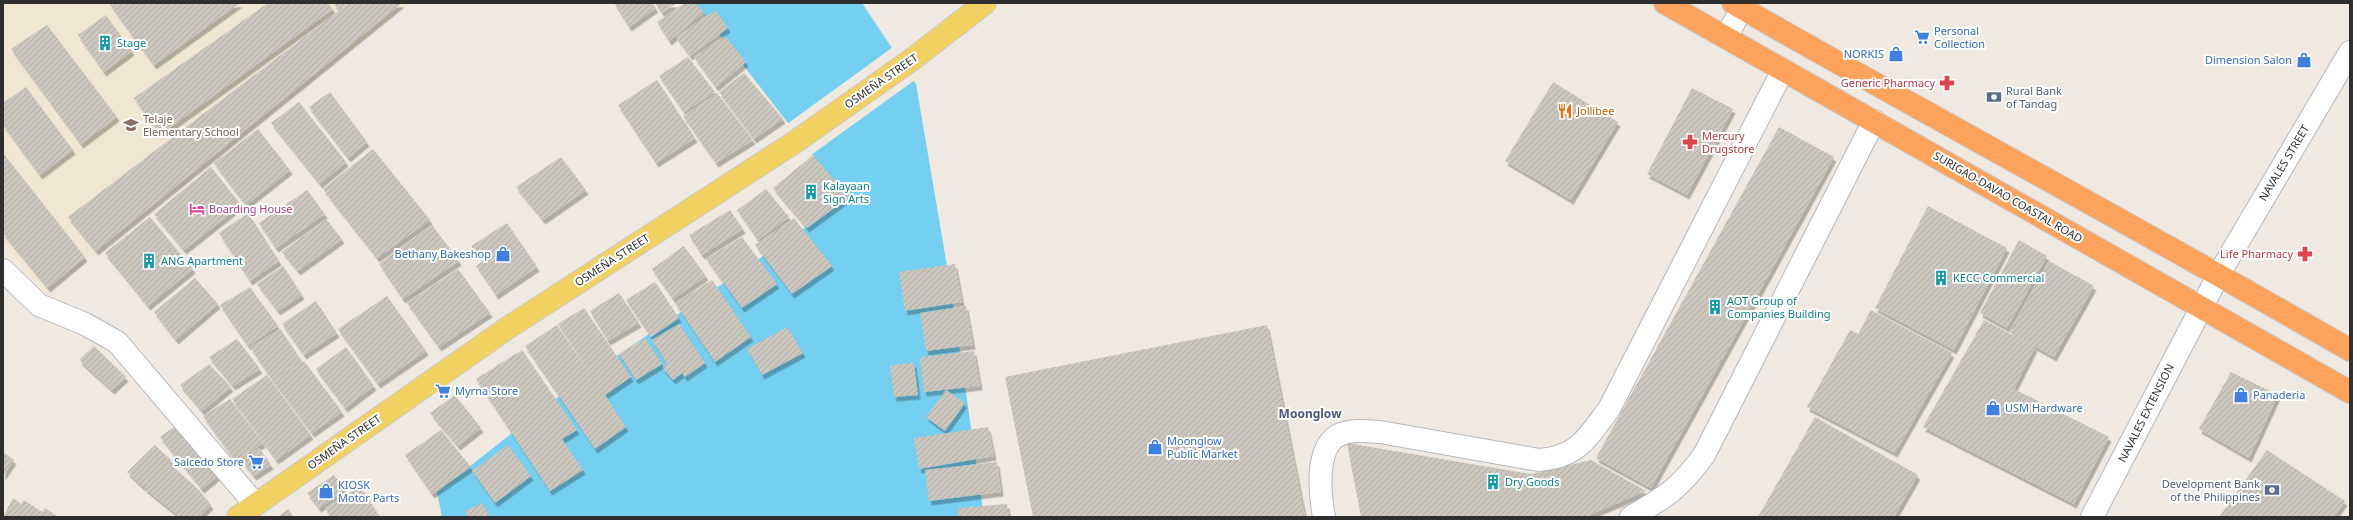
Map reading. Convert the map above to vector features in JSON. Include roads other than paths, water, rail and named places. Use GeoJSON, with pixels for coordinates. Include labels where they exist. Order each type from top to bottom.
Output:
{"type":"FeatureCollection","features":[{"type":"Feature","properties":{"kind":"highway","name":"SURIGAO-DAVAO COASTAL ROAD"},"geometry":{"type":"LineString","coordinates":[[1665,3],[2350,392]]}},
{"type":"Feature","properties":{"kind":"highway"},"geometry":{"type":"LineString","coordinates":[[1740,5],[1892,94],[2218,274],[2350,350]]}},
{"type":"Feature","properties":{"kind":"main road","name":"OSMEÑA STREET"},"geometry":{"type":"LineString","coordinates":[[246,510],[506,329],[795,142],[914,58],[985,3]]}},
{"type":"Feature","properties":{"kind":"street"},"geometry":{"type":"LineString","coordinates":[[1726,37],[1740,5]]}},
{"type":"Feature","properties":{"kind":"street","name":"NAVALES STREET"},"geometry":{"type":"LineString","coordinates":[[2200,308],[2218,274],[2350,52]]}},
{"type":"Feature","properties":{"kind":"street"},"geometry":{"type":"LineString","coordinates":[[1324,517],[1321,501],[1321,470],[1327,448],[1337,436],[1355,431],[1380,432],[1538,460],[1554,459],[1566,456],[1576,450],[1609,408],[1783,70]]}},
{"type":"Feature","properties":{"kind":"street"},"geometry":{"type":"LineString","coordinates":[[1631,517],[1668,496],[1686,480],[1704,455],[1874,121]]}},
{"type":"Feature","properties":{"kind":"street"},"geometry":{"type":"LineString","coordinates":[[3,270],[26,295],[39,305],[85,324],[117,342],[246,510]]}},
{"type":"Feature","properties":{"kind":"street","name":"NAVALES EXTENSION"},"geometry":{"type":"LineString","coordinates":[[2092,517],[2200,308]]}},
{"type":"Feature","properties":{"kind":"water"},"geometry":{"type":"Polygon","coordinates":[[[695,3],[862,3],[916,84],[951,290],[984,517],[442,517],[437,492],[567,390],[847,199],[695,3]]]}},
{"type":"Feature","properties":{"kind":"place","name":"Personal Collection"},"geometry":{"type":"Point","coordinates":[1922,37]}},
{"type":"Feature","properties":{"kind":"place","name":"Stage"},"geometry":{"type":"Point","coordinates":[105,43]}},
{"type":"Feature","properties":{"kind":"place","name":"NORKIS"},"geometry":{"type":"Point","coordinates":[1896,54]}},
{"type":"Feature","properties":{"kind":"place","name":"Dimension Salon"},"geometry":{"type":"Point","coordinates":[2304,60]}},
{"type":"Feature","properties":{"kind":"place","name":"Generic Pharmacy"},"geometry":{"type":"Point","coordinates":[1947,83]}},
{"type":"Feature","properties":{"kind":"place","name":"Rural Bank of Tandag"},"geometry":{"type":"Point","coordinates":[1994,97]}},
{"type":"Feature","properties":{"kind":"place","name":"Jollibee"},"geometry":{"type":"Point","coordinates":[1565,111]}},
{"type":"Feature","properties":{"kind":"place","name":"Telaje Elementary School"},"geometry":{"type":"Point","coordinates":[131,125]}},
{"type":"Feature","properties":{"kind":"place","name":"Mercury Drugstore"},"geometry":{"type":"Point","coordinates":[1690,142]}},
{"type":"Feature","properties":{"kind":"place","name":"Kalayaan Sign Arts"},"geometry":{"type":"Point","coordinates":[811,192]}},
{"type":"Feature","properties":{"kind":"place","name":"Boarding House"},"geometry":{"type":"Point","coordinates":[197,209]}},
{"type":"Feature","properties":{"kind":"place","name":"Bethany Bakeshop"},"geometry":{"type":"Point","coordinates":[503,254]}},
{"type":"Feature","properties":{"kind":"place","name":"Life Pharmacy"},"geometry":{"type":"Point","coordinates":[2305,254]}},
{"type":"Feature","properties":{"kind":"place","name":"ANG Apartment"},"geometry":{"type":"Point","coordinates":[149,261]}},
{"type":"Feature","properties":{"kind":"place","name":"KECC Commercial"},"geometry":{"type":"Point","coordinates":[1941,278]}},
{"type":"Feature","properties":{"kind":"place","name":"AOT Group of Companies Building"},"geometry":{"type":"Point","coordinates":[1715,307]}},
{"type":"Feature","properties":{"kind":"place","name":"Myrna Store"},"geometry":{"type":"Point","coordinates":[443,391]}},
{"type":"Feature","properties":{"kind":"place","name":"Panaderia"},"geometry":{"type":"Point","coordinates":[2241,395]}},
{"type":"Feature","properties":{"kind":"place","name":"USM Hardware"},"geometry":{"type":"Point","coordinates":[1993,408]}},
{"type":"Feature","properties":{"kind":"place","name":"Moonglow Public Market"},"geometry":{"type":"Point","coordinates":[1155,447]}},
{"type":"Feature","properties":{"kind":"place","name":"Salcedo Store"},"geometry":{"type":"Point","coordinates":[256,462]}},
{"type":"Feature","properties":{"kind":"place","name":"Dry Goods"},"geometry":{"type":"Point","coordinates":[1493,482]}},
{"type":"Feature","properties":{"kind":"place","name":"Development Bank of the Philippines"},"geometry":{"type":"Point","coordinates":[2272,490]}},
{"type":"Feature","properties":{"kind":"place","name":"KIOSK Motor Parts"},"geometry":{"type":"Point","coordinates":[326,491]}},
{"type":"Feature","properties":{"kind":"district","name":"Moonglow"},"geometry":{"type":"Point","coordinates":[1310,414]}}]}
